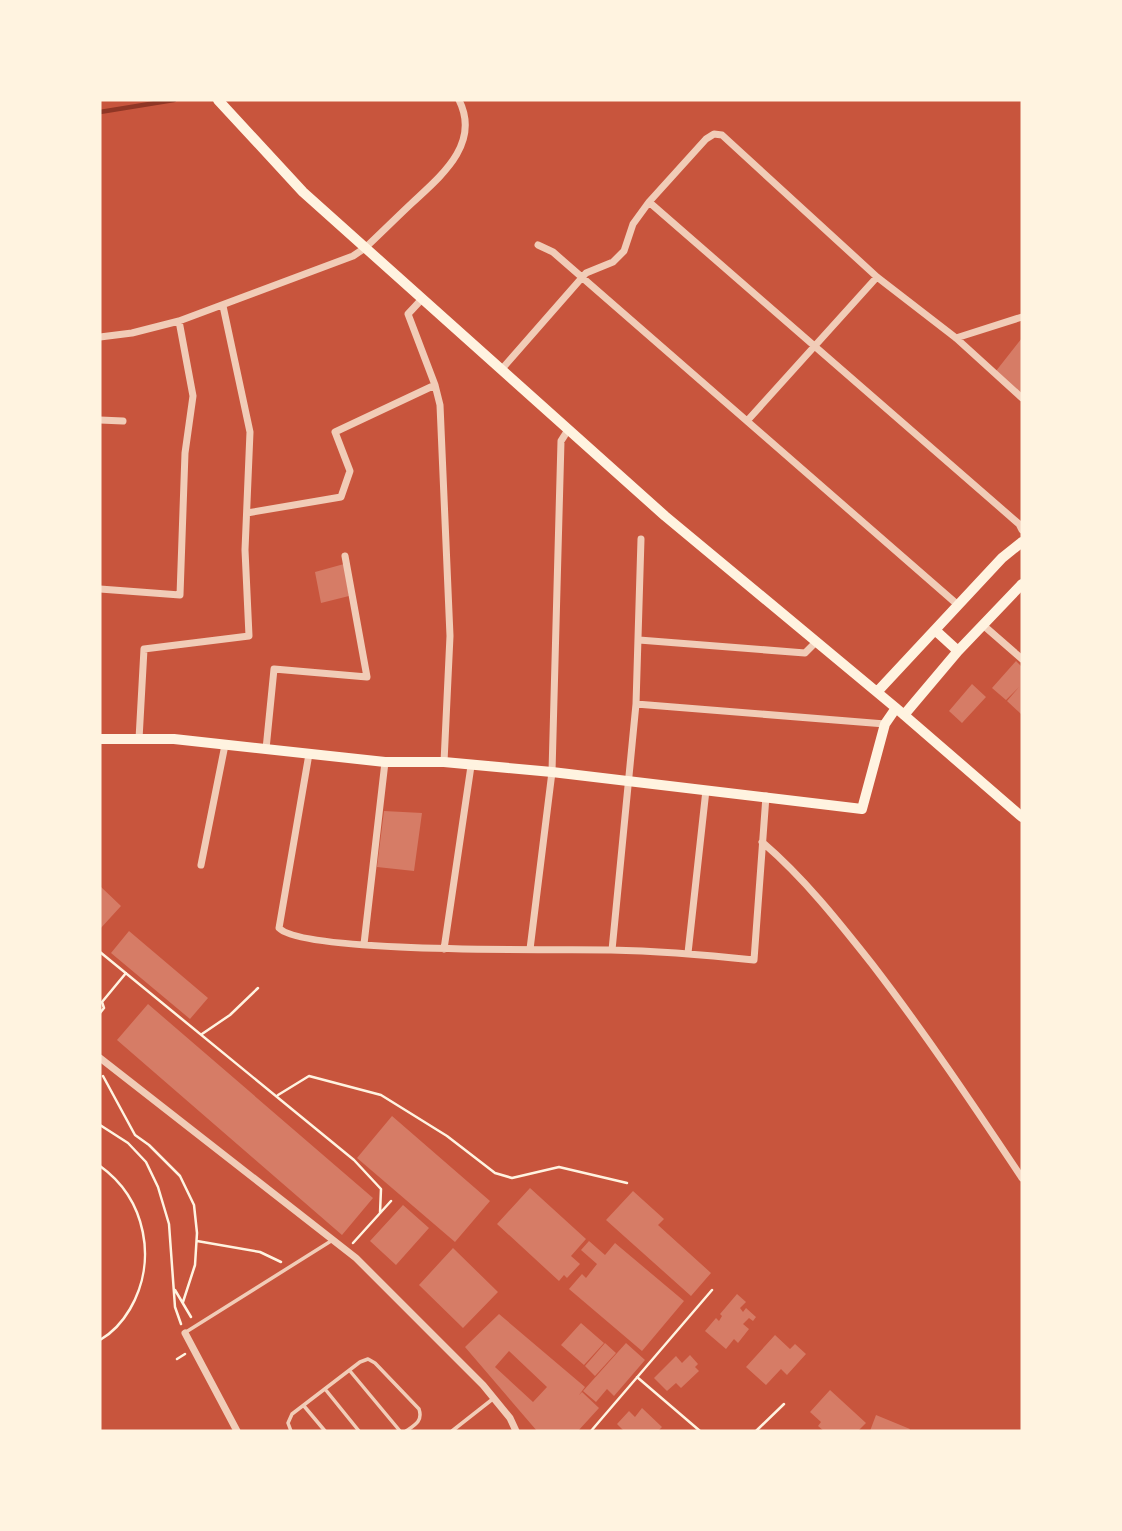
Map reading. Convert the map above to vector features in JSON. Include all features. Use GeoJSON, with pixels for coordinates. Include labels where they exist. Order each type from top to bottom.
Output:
{"type":"FeatureCollection","features":[{"type":"Feature","properties":{"kind":"main road"},"geometry":{"type":"LineString","coordinates":[[218,100],[303,192],[568,430],[665,516],[1022,817]]}},
{"type":"Feature","properties":{"kind":"main road"},"geometry":{"type":"LineString","coordinates":[[877,692],[1002,558],[1022,542]]}},
{"type":"Feature","properties":{"kind":"main road"},"geometry":{"type":"LineString","coordinates":[[100,739],[174,739],[385,762],[444,762],[706,789],[862,809],[885,724],[900,712],[1022,584]]}},
{"type":"Feature","properties":{"kind":"main road"},"geometry":{"type":"LineString","coordinates":[[935,630],[958,651]]}},
{"type":"Feature","properties":{"kind":"street"},"geometry":{"type":"LineString","coordinates":[[100,337],[132,333],[179,321],[353,256],[450,167],[461,150],[465,132],[465,116],[459,100]]}},
{"type":"Feature","properties":{"kind":"street"},"geometry":{"type":"LineString","coordinates":[[502,370],[586,273],[613,262],[624,251],[633,224],[649,202],[713,134],[722,135],[877,277],[956,338],[1022,398]]}},
{"type":"Feature","properties":{"kind":"street"},"geometry":{"type":"LineString","coordinates":[[649,202],[814,349],[1019,524],[1022,530]]}},
{"type":"Feature","properties":{"kind":"street"},"geometry":{"type":"LineString","coordinates":[[538,245],[553,252],[958,605]]}},
{"type":"Feature","properties":{"kind":"street"},"geometry":{"type":"LineString","coordinates":[[747,421],[877,277]]}},
{"type":"Feature","properties":{"kind":"street"},"geometry":{"type":"LineString","coordinates":[[422,299],[408,314],[440,405],[450,625],[444,762]]}},
{"type":"Feature","properties":{"kind":"street"},"geometry":{"type":"LineString","coordinates":[[139,739],[144,649],[249,636],[245,550],[250,432],[223,306]]}},
{"type":"Feature","properties":{"kind":"street"},"geometry":{"type":"LineString","coordinates":[[956,338],[1022,317]]}},
{"type":"Feature","properties":{"kind":"street"},"geometry":{"type":"LineString","coordinates":[[100,589],[180,595],[185,453],[193,396],[179,321]]}},
{"type":"Feature","properties":{"kind":"street"},"geometry":{"type":"LineString","coordinates":[[247,513],[341,497],[350,471],[335,432],[435,385]]}},
{"type":"Feature","properties":{"kind":"street"},"geometry":{"type":"LineString","coordinates":[[100,420],[123,421]]}},
{"type":"Feature","properties":{"kind":"street"},"geometry":{"type":"LineString","coordinates":[[530,949],[552,772],[561,441],[568,430]]}},
{"type":"Feature","properties":{"kind":"street"},"geometry":{"type":"LineString","coordinates":[[612,950],[636,704],[640,539]]}},
{"type":"Feature","properties":{"kind":"street"},"geometry":{"type":"LineString","coordinates":[[266,749],[274,669],[367,677],[345,556]]}},
{"type":"Feature","properties":{"kind":"street"},"geometry":{"type":"LineString","coordinates":[[983,625],[1022,659]]}},
{"type":"Feature","properties":{"kind":"street"},"geometry":{"type":"LineString","coordinates":[[639,640],[805,653],[816,642]]}},
{"type":"Feature","properties":{"kind":"street"},"geometry":{"type":"LineString","coordinates":[[636,704],[885,724]]}},
{"type":"Feature","properties":{"kind":"street"},"geometry":{"type":"LineString","coordinates":[[201,865],[225,745]]}},
{"type":"Feature","properties":{"kind":"street"},"geometry":{"type":"LineString","coordinates":[[309,754],[279,928],[291,936],[364,944],[444,950],[688,953],[754,960],[766,796]]}},
{"type":"Feature","properties":{"kind":"street"},"geometry":{"type":"LineString","coordinates":[[364,944],[385,762]]}},
{"type":"Feature","properties":{"kind":"street"},"geometry":{"type":"LineString","coordinates":[[444,950],[471,766]]}},
{"type":"Feature","properties":{"kind":"street"},"geometry":{"type":"LineString","coordinates":[[688,953],[706,789]]}},
{"type":"Feature","properties":{"kind":"street"},"geometry":{"type":"LineString","coordinates":[[762,842],[793,870],[836,917],[890,988],[1022,1178]]}},
{"type":"Feature","properties":{"kind":"street"},"geometry":{"type":"LineString","coordinates":[[100,1058],[346,1250],[464,1365],[510,1418],[516,1431]]}},
{"type":"Feature","properties":{"kind":"street"},"geometry":{"type":"LineString","coordinates":[[186,1333],[237,1431]]}},
{"type":"Feature","properties":{"kind":"lane"},"geometry":{"type":"LineString","coordinates":[[186,1333],[332,1240]]}},
{"type":"Feature","properties":{"kind":"lane"},"geometry":{"type":"LineString","coordinates":[[291,1431],[288,1423],[292,1415],[349,1370],[368,1360],[375,1363],[419,1409],[419,1422],[406,1431]]}},
{"type":"Feature","properties":{"kind":"lane"},"geometry":{"type":"LineString","coordinates":[[349,1370],[400,1431]]}},
{"type":"Feature","properties":{"kind":"lane"},"geometry":{"type":"LineString","coordinates":[[325,1389],[359,1431]]}},
{"type":"Feature","properties":{"kind":"lane"},"geometry":{"type":"LineString","coordinates":[[452,1431],[494,1398]]}},
{"type":"Feature","properties":{"kind":"lane"},"geometry":{"type":"LineString","coordinates":[[304,1405],[325,1431]]}},
{"type":"Feature","properties":{"kind":"path"},"geometry":{"type":"LineString","coordinates":[[100,952],[354,1160],[382,1189],[380,1213]]}},
{"type":"Feature","properties":{"kind":"path"},"geometry":{"type":"LineString","coordinates":[[100,1013],[104,1008],[101,1001],[126,973]]}},
{"type":"Feature","properties":{"kind":"path"},"geometry":{"type":"LineString","coordinates":[[202,1034],[230,1015],[258,988]]}},
{"type":"Feature","properties":{"kind":"path"},"geometry":{"type":"LineString","coordinates":[[102,1073],[135,1135],[180,1176],[194,1205],[197,1241],[195,1265],[183,1302]]}},
{"type":"Feature","properties":{"kind":"path"},"geometry":{"type":"LineString","coordinates":[[277,1096],[309,1076],[381,1095],[447,1136],[495,1173],[512,1178],[559,1167],[627,1183]]}},
{"type":"Feature","properties":{"kind":"path"},"geometry":{"type":"LineString","coordinates":[[100,1125],[128,1143],[146,1162],[158,1187],[169,1224],[174,1307],[186,1333]]}},
{"type":"Feature","properties":{"kind":"path"},"geometry":{"type":"LineString","coordinates":[[100,1166],[118,1182],[136,1208],[146,1255],[141,1286],[135,1300],[117,1326],[100,1340]]}},
{"type":"Feature","properties":{"kind":"path"},"geometry":{"type":"LineString","coordinates":[[346,1250],[391,1201]]}},
{"type":"Feature","properties":{"kind":"path"},"geometry":{"type":"LineString","coordinates":[[197,1241],[260,1252],[290,1267]]}},
{"type":"Feature","properties":{"kind":"path"},"geometry":{"type":"LineString","coordinates":[[173,1287],[196,1326]]}},
{"type":"Feature","properties":{"kind":"path"},"geometry":{"type":"LineString","coordinates":[[593,1431],[712,1290]]}},
{"type":"Feature","properties":{"kind":"path"},"geometry":{"type":"LineString","coordinates":[[637,1377],[700,1431]]}},
{"type":"Feature","properties":{"kind":"path"},"geometry":{"type":"LineString","coordinates":[[756,1431],[784,1404]]}},
{"type":"Feature","properties":{"kind":"building"},"geometry":{"type":"Polygon","coordinates":[[[1022,338],[1022,395],[996,371],[1022,338]]]}},
{"type":"Feature","properties":{"kind":"building"},"geometry":{"type":"Polygon","coordinates":[[[344,564],[349,596],[321,603],[315,572],[344,564]]]}},
{"type":"Feature","properties":{"kind":"building"},"geometry":{"type":"Polygon","coordinates":[[[1016,661],[1022,667],[1021,714],[1007,701],[1019,687],[1006,700],[992,688],[1016,661]]]}},
{"type":"Feature","properties":{"kind":"building"},"geometry":{"type":"Polygon","coordinates":[[[972,684],[986,697],[962,723],[949,711],[972,684]]]}},
{"type":"Feature","properties":{"kind":"building"},"geometry":{"type":"Polygon","coordinates":[[[384,811],[422,813],[414,871],[377,867],[384,811]]]}},
{"type":"Feature","properties":{"kind":"building"},"geometry":{"type":"Polygon","coordinates":[[[100,886],[121,906],[100,929],[100,886]]]}},
{"type":"Feature","properties":{"kind":"building"},"geometry":{"type":"Polygon","coordinates":[[[129,931],[208,998],[190,1019],[111,953],[129,931]]]}},
{"type":"Feature","properties":{"kind":"building"},"geometry":{"type":"Polygon","coordinates":[[[148,1004],[373,1198],[342,1235],[117,1040],[148,1004]]]}},
{"type":"Feature","properties":{"kind":"building"},"geometry":{"type":"Polygon","coordinates":[[[392,1116],[490,1201],[455,1242],[357,1158],[392,1116]]]}},
{"type":"Feature","properties":{"kind":"building"},"geometry":{"type":"Polygon","coordinates":[[[530,1188],[586,1239],[571,1256],[580,1264],[567,1278],[564,1275],[559,1281],[497,1224],[530,1188]]]}},
{"type":"Feature","properties":{"kind":"building"},"geometry":{"type":"Polygon","coordinates":[[[633,1191],[664,1219],[658,1225],[711,1273],[691,1296],[606,1220],[633,1191]]]}},
{"type":"Feature","properties":{"kind":"building"},"geometry":{"type":"Polygon","coordinates":[[[403,1205],[429,1228],[396,1265],[370,1241],[403,1205]]]}},
{"type":"Feature","properties":{"kind":"building"},"geometry":{"type":"Polygon","coordinates":[[[589,1241],[605,1255],[615,1243],[684,1301],[642,1351],[569,1289],[582,1274],[586,1278],[597,1264],[581,1250],[589,1241]]]}},
{"type":"Feature","properties":{"kind":"building"},"geometry":{"type":"Polygon","coordinates":[[[453,1248],[498,1292],[463,1328],[419,1285],[453,1248]]]}},
{"type":"Feature","properties":{"kind":"building"},"geometry":{"type":"Polygon","coordinates":[[[737,1294],[746,1302],[740,1308],[743,1312],[746,1308],[756,1317],[753,1321],[749,1318],[743,1324],[749,1329],[738,1343],[734,1339],[726,1349],[705,1331],[716,1318],[719,1321],[722,1316],[720,1314],[737,1294]]]}},
{"type":"Feature","properties":{"kind":"building"},"geometry":{"type":"Polygon","coordinates":[[[499,1314],[585,1387],[579,1395],[582,1392],[599,1408],[578,1431],[537,1431],[465,1347],[499,1314]],[[509,1351],[495,1367],[533,1402],[547,1387],[509,1351]]]}},
{"type":"Feature","properties":{"kind":"building"},"geometry":{"type":"Polygon","coordinates":[[[581,1323],[604,1343],[584,1365],[561,1345],[581,1323]]]}},
{"type":"Feature","properties":{"kind":"building"},"geometry":{"type":"Polygon","coordinates":[[[775,1335],[790,1349],[795,1344],[806,1354],[787,1375],[781,1369],[766,1385],[746,1367],[775,1335]]]}},
{"type":"Feature","properties":{"kind":"building"},"geometry":{"type":"Polygon","coordinates":[[[605,1343],[616,1353],[595,1376],[585,1366],[605,1343]]]}},
{"type":"Feature","properties":{"kind":"building"},"geometry":{"type":"Polygon","coordinates":[[[626,1343],[645,1360],[614,1396],[607,1389],[596,1402],[583,1391],[626,1343]]]}},
{"type":"Feature","properties":{"kind":"building"},"geometry":{"type":"Polygon","coordinates":[[[690,1355],[698,1364],[695,1367],[699,1371],[681,1388],[676,1383],[667,1391],[654,1378],[676,1356],[682,1363],[690,1355]]]}},
{"type":"Feature","properties":{"kind":"building"},"geometry":{"type":"Polygon","coordinates":[[[830,1390],[866,1423],[858,1431],[824,1431],[818,1426],[821,1422],[810,1412],[830,1390]]]}},
{"type":"Feature","properties":{"kind":"building"},"geometry":{"type":"Polygon","coordinates":[[[642,1408],[662,1427],[658,1431],[624,1431],[617,1424],[629,1411],[635,1417],[642,1408]]]}},
{"type":"Feature","properties":{"kind":"building"},"geometry":{"type":"Polygon","coordinates":[[[876,1415],[910,1429],[870,1431],[876,1415]]]}},
{"type":"Feature","properties":{"kind":"waterway"},"geometry":{"type":"LineString","coordinates":[[100,112],[174,100]]}}]}
